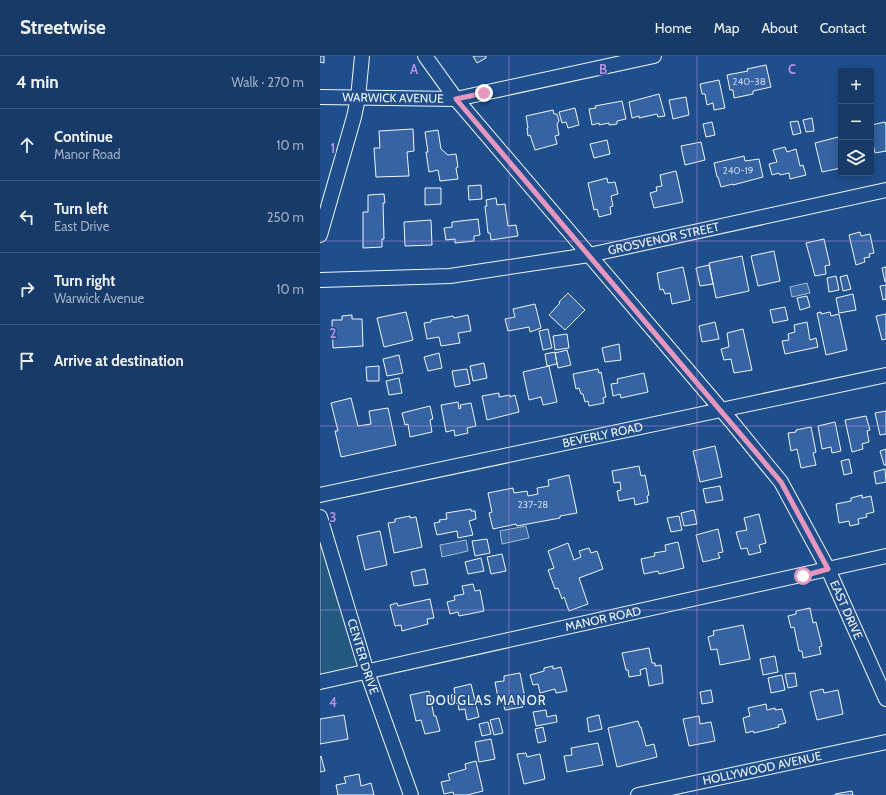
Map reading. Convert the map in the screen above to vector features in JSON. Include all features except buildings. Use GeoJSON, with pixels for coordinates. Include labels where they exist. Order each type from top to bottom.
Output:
{"type":"FeatureCollection","features":[{"type":"Feature","properties":{"kind":"street"},"geometry":{"type":"LineString","coordinates":[[320,235],[354,117],[358,98],[362,56]]}},
{"type":"Feature","properties":{"kind":"street","name":"EAST DRIVE"},"geometry":{"type":"LineString","coordinates":[[425,56],[456,99],[781,482],[828,569],[886,699]]}},
{"type":"Feature","properties":{"kind":"street","name":"WARWICK AVENUE"},"geometry":{"type":"LineString","coordinates":[[320,97],[456,99],[654,56]]}},
{"type":"Feature","properties":{"kind":"street","name":"GROSVENOR STREET"},"geometry":{"type":"LineString","coordinates":[[320,280],[450,276],[589,255],[886,190]]}},
{"type":"Feature","properties":{"kind":"street","name":"BEVERLY ROAD"},"geometry":{"type":"LineString","coordinates":[[320,495],[886,375]]}},
{"type":"Feature","properties":{"kind":"street","name":"CENTER DRIVE"},"geometry":{"type":"LineString","coordinates":[[320,517],[368,672],[411,795]]}},
{"type":"Feature","properties":{"kind":"street","name":"MANOR ROAD"},"geometry":{"type":"LineString","coordinates":[[320,682],[803,576],[886,556]]}},
{"type":"Feature","properties":{"kind":"street","name":"HOLLYWOOD AVENUE"},"geometry":{"type":"LineString","coordinates":[[638,795],[886,742]]}},
{"type":"Feature","properties":{"kind":"shaded area"},"geometry":{"type":"Polygon","coordinates":[[[807,283],[810,293],[792,297],[790,287],[807,283]]]}},
{"type":"Feature","properties":{"kind":"shaded area"},"geometry":{"type":"Polygon","coordinates":[[[320,515],[367,672],[320,682],[320,515]]]}},
{"type":"Feature","properties":{"kind":"shaded area"},"geometry":{"type":"Polygon","coordinates":[[[526,526],[529,538],[502,544],[500,531],[526,526]]]}},
{"type":"Feature","properties":{"kind":"shaded area"},"geometry":{"type":"Polygon","coordinates":[[[466,540],[468,551],[442,557],[440,545],[466,540]]]}},
{"type":"Feature","properties":{"kind":"district","name":"DOUGLAS MANOR"},"geometry":{"type":"Point","coordinates":[486,700]}},
{"type":"Feature","properties":{"kind":"route"},"geometry":{"type":"LineString","coordinates":[[484,93],[456,99],[781,482],[828,569],[803,576]]}}]}
